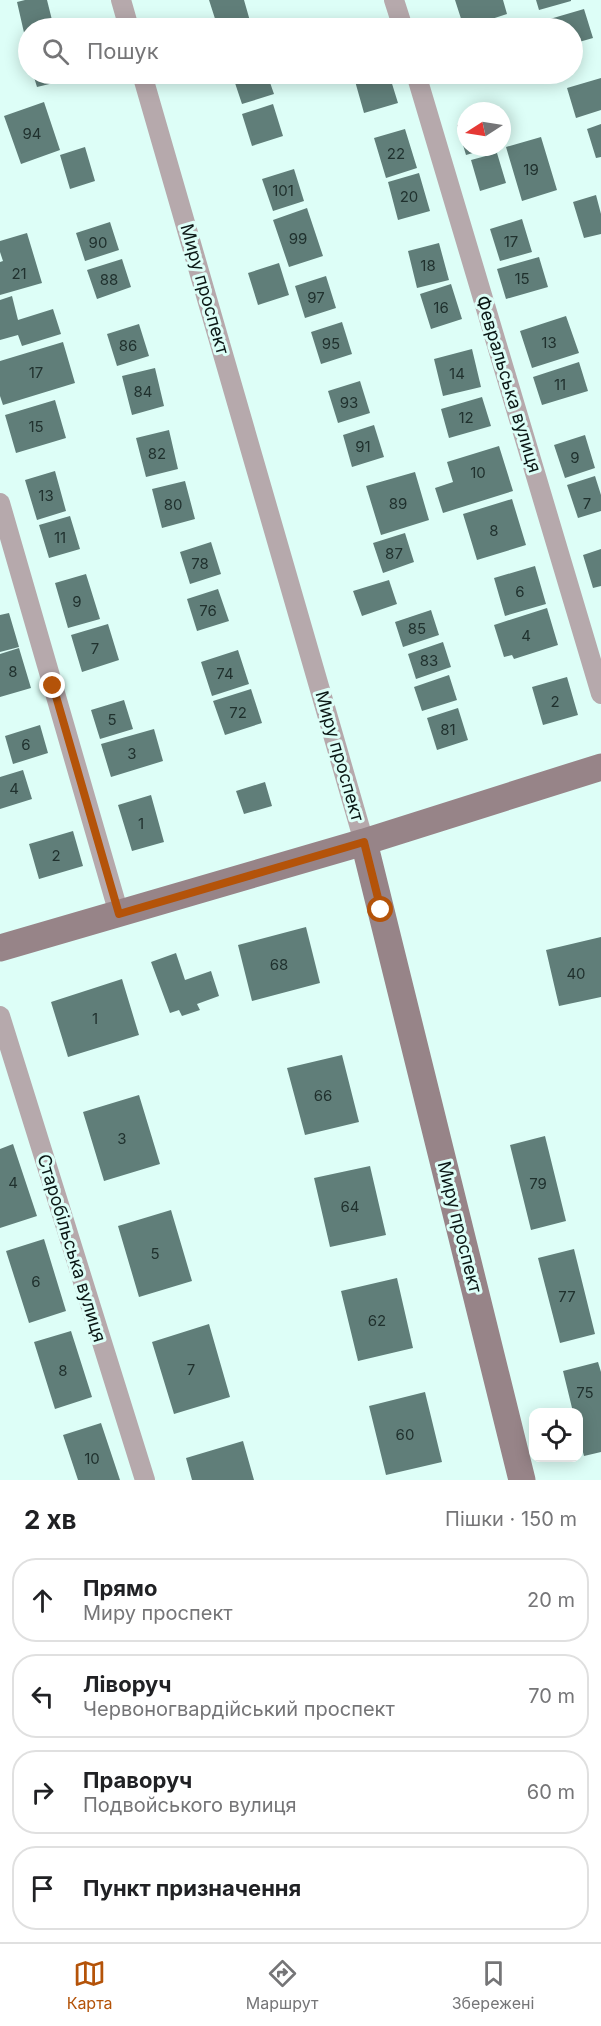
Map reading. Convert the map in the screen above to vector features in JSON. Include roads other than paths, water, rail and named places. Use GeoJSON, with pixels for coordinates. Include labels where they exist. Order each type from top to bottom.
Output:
{"type":"FeatureCollection","features":[{"type":"Feature","properties":{"kind":"main road"},"geometry":{"type":"LineString","coordinates":[[0,948],[364,842],[601,767]]}},
{"type":"Feature","properties":{"kind":"main road","name":"Миру проспект"},"geometry":{"type":"LineString","coordinates":[[364,842],[522,1480]]}},
{"type":"Feature","properties":{"kind":"street"},"geometry":{"type":"LineString","coordinates":[[121,0],[126,18]]}},
{"type":"Feature","properties":{"kind":"street"},"geometry":{"type":"LineString","coordinates":[[394,0],[400,18]]}},
{"type":"Feature","properties":{"kind":"street","name":"Миру проспект"},"geometry":{"type":"LineString","coordinates":[[145,84],[364,842]]}},
{"type":"Feature","properties":{"kind":"street","name":"Февральська вулиця"},"geometry":{"type":"LineString","coordinates":[[419,84],[601,694]]}},
{"type":"Feature","properties":{"kind":"street"},"geometry":{"type":"LineString","coordinates":[[0,503],[119,914]]}},
{"type":"Feature","properties":{"kind":"street","name":"Старобільська вулиця"},"geometry":{"type":"LineString","coordinates":[[0,1016],[145,1480]]}}]}
